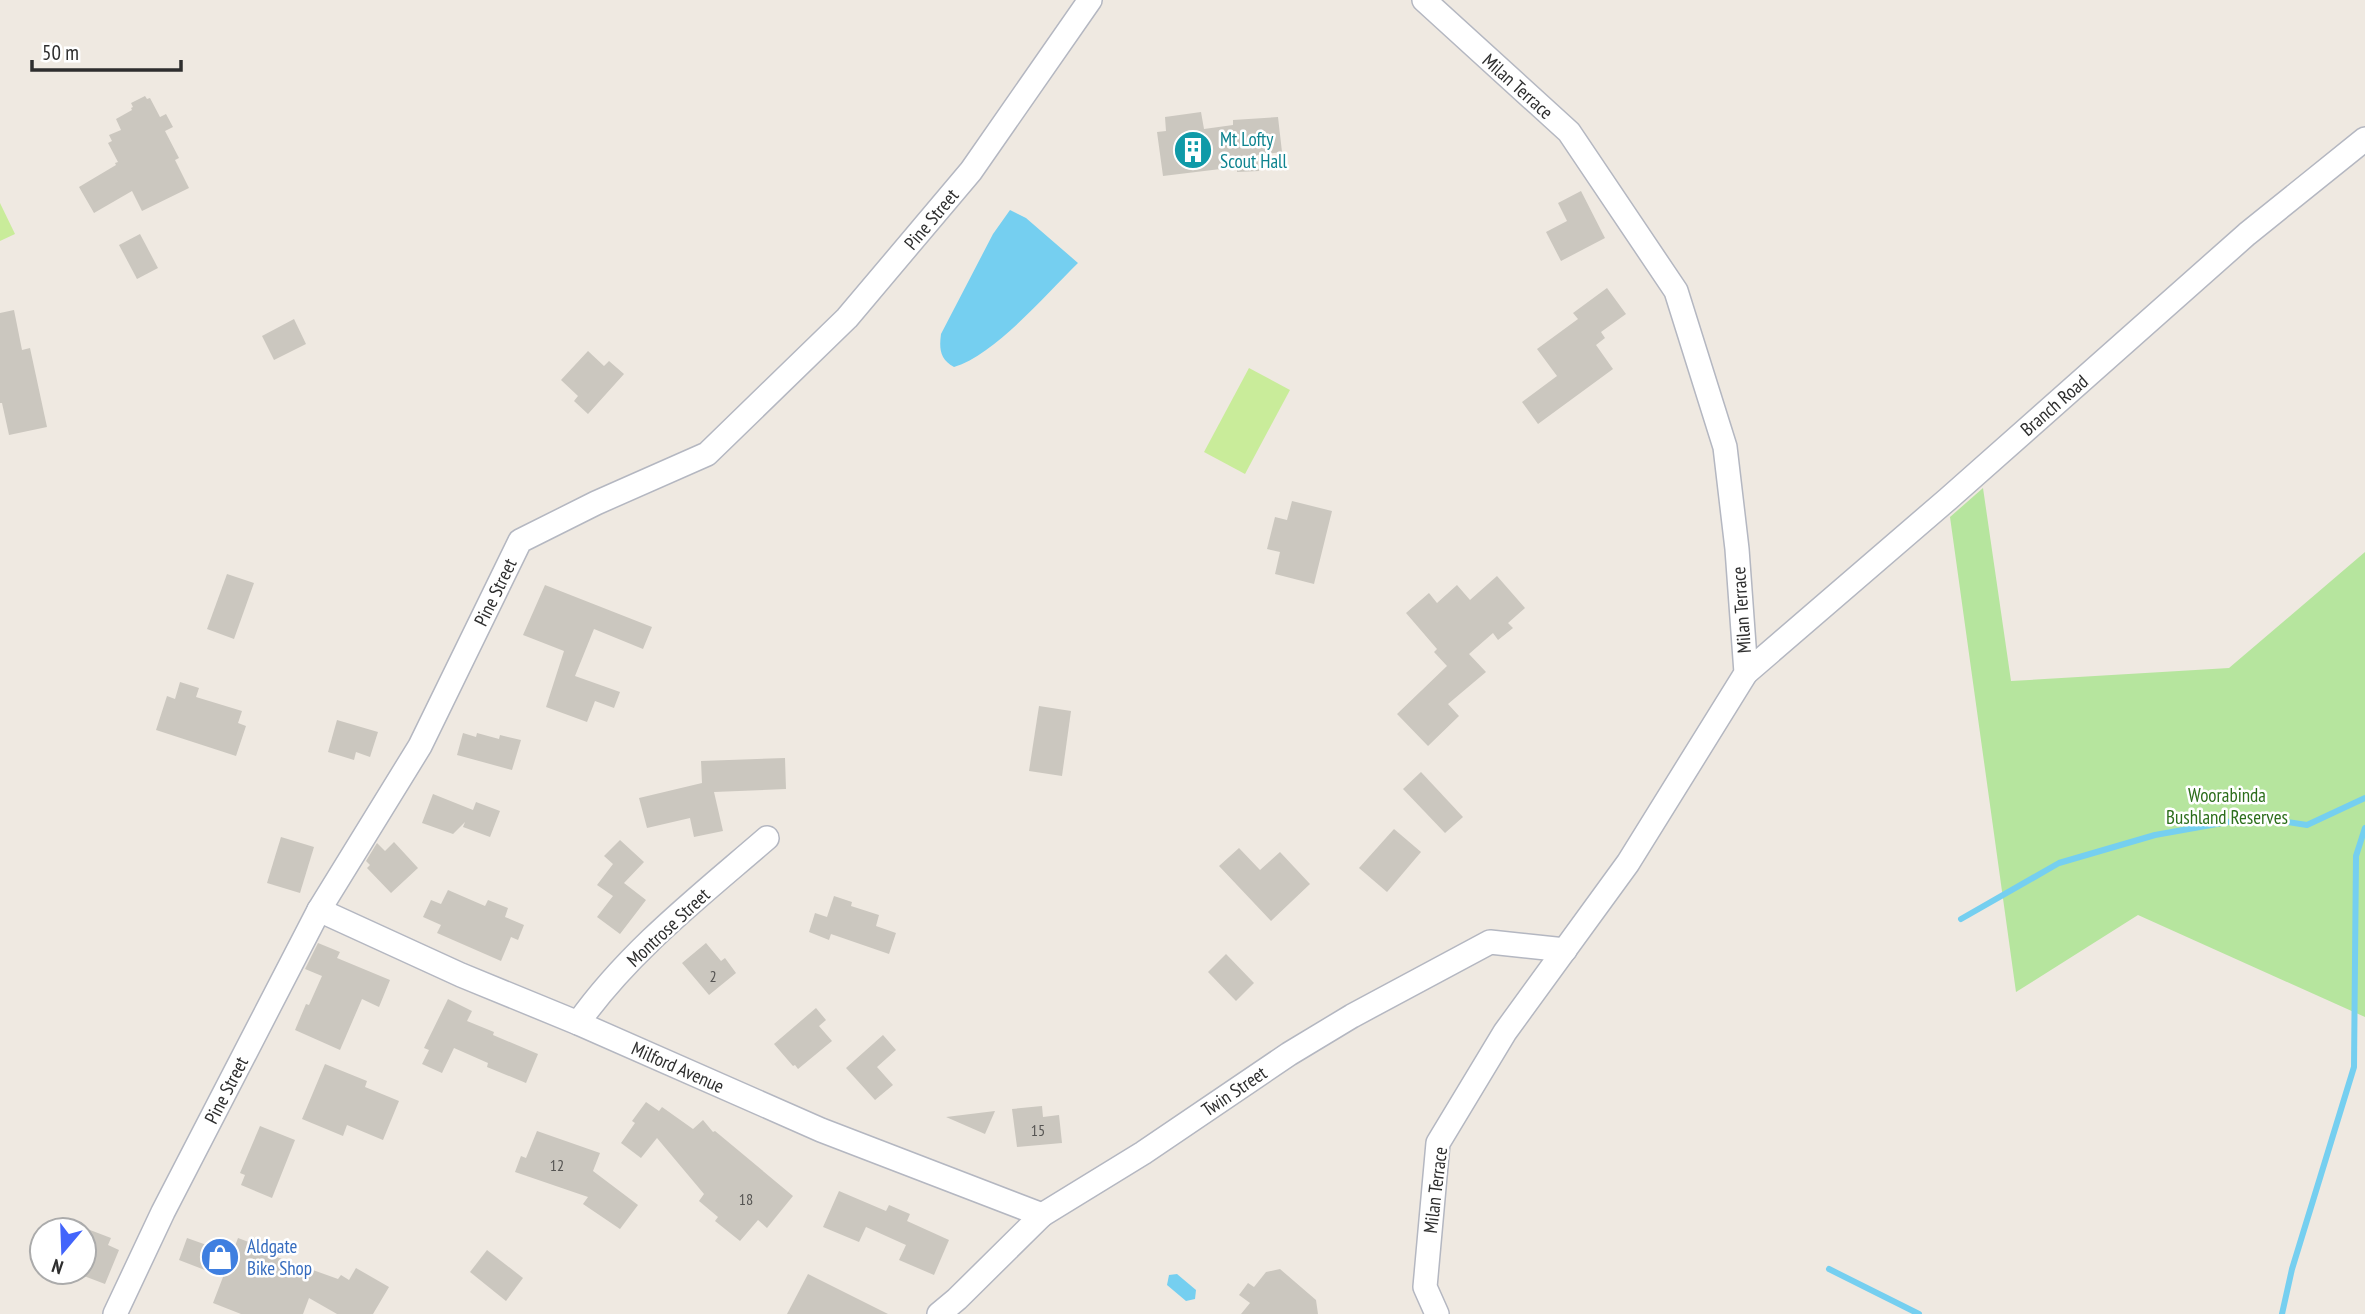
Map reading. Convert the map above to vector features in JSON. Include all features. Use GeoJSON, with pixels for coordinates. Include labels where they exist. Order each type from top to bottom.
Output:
{"type":"FeatureCollection","features":[{"type":"Feature","properties":{"kind":"street","name":"Pine Street"},"geometry":{"type":"LineString","coordinates":[[115,1314],[163,1212],[319,910],[420,746],[520,541],[596,503],[707,454],[847,318],[945,202],[971,171],[1090,0]]}},
{"type":"Feature","properties":{"kind":"street","name":"Milan Terrace"},"geometry":{"type":"LineString","coordinates":[[1424,0],[1569,132],[1676,291],[1725,447],[1737,549],[1746,673],[1628,863],[1505,1032],[1438,1143],[1425,1287],[1437,1314]]}},
{"type":"Feature","properties":{"kind":"street","name":"Branch Road"},"geometry":{"type":"LineString","coordinates":[[1746,673],[2248,234],[2365,139]]}},
{"type":"Feature","properties":{"kind":"street","name":"Montrose Street"},"geometry":{"type":"LineString","coordinates":[[578,1023],[597,995],[667,924],[767,838]]}},
{"type":"Feature","properties":{"kind":"street","name":"Milford Avenue"},"geometry":{"type":"LineString","coordinates":[[319,910],[461,975],[578,1023],[821,1130],[1042,1215]]}},
{"type":"Feature","properties":{"kind":"street","name":"Twin Street"},"geometry":{"type":"LineString","coordinates":[[939,1314],[1042,1215],[1143,1153],[1311,1041],[1400,988],[1490,942],[1565,950]]}},
{"type":"Feature","properties":{"kind":"green space"},"geometry":{"type":"Polygon","coordinates":[[[0,203],[15,234],[0,241],[0,203]]]}},
{"type":"Feature","properties":{"kind":"green space"},"geometry":{"type":"Polygon","coordinates":[[[1249,368],[1290,390],[1245,474],[1204,452],[1249,368]]]}},
{"type":"Feature","properties":{"kind":"green space","name":"Woorabinda Bushland Reserves"},"geometry":{"type":"Polygon","coordinates":[[[1983,488],[2011,681],[2229,668],[2365,552],[2365,1017],[2138,915],[2016,992],[1950,517],[1983,488]]]}},
{"type":"Feature","properties":{"kind":"water"},"geometry":{"type":"Polygon","coordinates":[[[1010,210],[1026,218],[1078,263],[1003,337],[987,350],[954,367],[946,361],[942,353],[941,334],[993,234],[1010,210]]]}},
{"type":"Feature","properties":{"kind":"water"},"geometry":{"type":"Polygon","coordinates":[[[1177,1274],[1196,1290],[1195,1299],[1186,1301],[1167,1285],[1169,1275],[1177,1274]]]}},
{"type":"Feature","properties":{"kind":"building"},"geometry":{"type":"Polygon","coordinates":[[[145,96],[150,98],[160,117],[166,114],[173,127],[165,131],[179,158],[175,160],[189,188],[142,211],[132,191],[94,213],[79,187],[116,165],[118,162],[108,143],[112,141],[109,135],[121,130],[116,119],[132,110],[131,103],[145,96]]]}},
{"type":"Feature","properties":{"kind":"building"},"geometry":{"type":"Polygon","coordinates":[[[1201,112],[1204,129],[1233,125],[1233,120],[1278,117],[1282,152],[1257,155],[1259,171],[1237,172],[1237,167],[1163,176],[1157,132],[1166,131],[1165,117],[1201,112]]]}},
{"type":"Feature","properties":{"kind":"building"},"geometry":{"type":"Polygon","coordinates":[[[1581,191],[1605,238],[1561,261],[1546,232],[1567,221],[1558,203],[1581,191]]]}},
{"type":"Feature","properties":{"kind":"building"},"geometry":{"type":"Polygon","coordinates":[[[140,234],[158,268],[137,279],[119,245],[140,234]]]}},
{"type":"Feature","properties":{"kind":"building"},"geometry":{"type":"Polygon","coordinates":[[[1607,288],[1626,314],[1601,332],[1605,338],[1596,345],[1613,369],[1538,424],[1522,402],[1557,376],[1537,349],[1578,319],[1573,313],[1607,288]]]}},
{"type":"Feature","properties":{"kind":"building"},"geometry":{"type":"Polygon","coordinates":[[[14,310],[22,350],[30,348],[47,427],[9,435],[0,403],[0,313],[14,310]]]}},
{"type":"Feature","properties":{"kind":"building"},"geometry":{"type":"Polygon","coordinates":[[[294,319],[306,344],[274,360],[262,336],[294,319]]]}},
{"type":"Feature","properties":{"kind":"building"},"geometry":{"type":"Polygon","coordinates":[[[588,351],[604,366],[609,361],[624,374],[588,414],[574,401],[578,396],[561,380],[588,351]]]}},
{"type":"Feature","properties":{"kind":"building"},"geometry":{"type":"Polygon","coordinates":[[[1292,501],[1332,511],[1314,584],[1275,574],[1280,552],[1267,549],[1275,517],[1287,520],[1292,501]]]}},
{"type":"Feature","properties":{"kind":"building"},"geometry":{"type":"Polygon","coordinates":[[[227,574],[254,583],[234,639],[207,629],[227,574]]]}},
{"type":"Feature","properties":{"kind":"building"},"geometry":{"type":"Polygon","coordinates":[[[1497,576],[1525,608],[1508,623],[1513,628],[1498,640],[1493,633],[1469,654],[1486,672],[1448,704],[1459,716],[1428,746],[1397,714],[1447,666],[1434,652],[1437,649],[1406,613],[1429,593],[1437,603],[1457,585],[1470,600],[1497,576]]]}},
{"type":"Feature","properties":{"kind":"building"},"geometry":{"type":"Polygon","coordinates":[[[545,585],[652,627],[643,649],[594,629],[575,676],[620,692],[614,708],[595,701],[587,722],[546,707],[564,651],[523,635],[545,585]]]}},
{"type":"Feature","properties":{"kind":"building"},"geometry":{"type":"Polygon","coordinates":[[[180,682],[199,688],[196,697],[242,711],[238,723],[246,726],[236,756],[156,730],[167,696],[175,699],[180,682]]]}},
{"type":"Feature","properties":{"kind":"building"},"geometry":{"type":"Polygon","coordinates":[[[1039,706],[1071,711],[1062,776],[1029,771],[1039,706]]]}},
{"type":"Feature","properties":{"kind":"building"},"geometry":{"type":"Polygon","coordinates":[[[337,720],[378,732],[370,757],[356,752],[354,760],[328,752],[337,720]]]}},
{"type":"Feature","properties":{"kind":"building"},"geometry":{"type":"Polygon","coordinates":[[[463,733],[476,737],[477,733],[499,739],[500,735],[521,740],[512,770],[457,755],[463,733]]]}},
{"type":"Feature","properties":{"kind":"building"},"geometry":{"type":"Polygon","coordinates":[[[785,758],[786,789],[714,792],[723,831],[694,837],[690,818],[647,828],[639,798],[702,783],[701,761],[785,758]]]}},
{"type":"Feature","properties":{"kind":"building"},"geometry":{"type":"Polygon","coordinates":[[[1421,772],[1463,817],[1445,833],[1403,789],[1421,772]]]}},
{"type":"Feature","properties":{"kind":"building"},"geometry":{"type":"Polygon","coordinates":[[[433,794],[473,810],[476,802],[500,811],[490,837],[463,827],[465,822],[453,834],[422,823],[433,794]]]}},
{"type":"Feature","properties":{"kind":"building"},"geometry":{"type":"Polygon","coordinates":[[[1394,829],[1421,852],[1387,892],[1359,868],[1394,829]]]}},
{"type":"Feature","properties":{"kind":"building"},"geometry":{"type":"Polygon","coordinates":[[[281,837],[314,847],[300,893],[267,883],[281,837]]]}},
{"type":"Feature","properties":{"kind":"building"},"geometry":{"type":"Polygon","coordinates":[[[620,840],[644,862],[624,883],[646,900],[620,934],[597,917],[613,896],[597,885],[613,864],[604,856],[620,840]]]}},
{"type":"Feature","properties":{"kind":"building"},"geometry":{"type":"Polygon","coordinates":[[[394,842],[418,868],[391,893],[367,868],[370,865],[366,861],[377,843],[385,851],[394,842]]]}},
{"type":"Feature","properties":{"kind":"building"},"geometry":{"type":"Polygon","coordinates":[[[1239,848],[1260,870],[1280,852],[1310,884],[1271,921],[1219,866],[1239,848]]]}},
{"type":"Feature","properties":{"kind":"building"},"geometry":{"type":"Polygon","coordinates":[[[448,890],[485,906],[488,900],[508,908],[505,917],[524,925],[518,940],[511,937],[501,961],[437,933],[441,925],[423,917],[431,900],[441,904],[448,890]]]}},
{"type":"Feature","properties":{"kind":"building"},"geometry":{"type":"Polygon","coordinates":[[[834,896],[852,902],[851,906],[879,915],[876,926],[896,933],[889,954],[831,934],[829,940],[809,932],[815,913],[827,917],[834,896]]]}},
{"type":"Feature","properties":{"kind":"building"},"geometry":{"type":"Polygon","coordinates":[[[318,943],[340,952],[337,958],[390,980],[379,1007],[362,999],[340,1050],[295,1030],[322,976],[305,969],[318,943]]]}},
{"type":"Feature","properties":{"kind":"building"},"geometry":{"type":"Polygon","coordinates":[[[706,943],[721,961],[725,958],[736,973],[709,995],[682,963],[706,943]]]}},
{"type":"Feature","properties":{"kind":"building"},"geometry":{"type":"Polygon","coordinates":[[[1226,954],[1254,983],[1236,1001],[1208,972],[1226,954]]]}},
{"type":"Feature","properties":{"kind":"building"},"geometry":{"type":"Polygon","coordinates":[[[448,999],[472,1011],[467,1021],[538,1054],[526,1083],[487,1067],[488,1063],[454,1048],[442,1073],[422,1064],[429,1050],[424,1048],[448,999]]]}},
{"type":"Feature","properties":{"kind":"building"},"geometry":{"type":"Polygon","coordinates":[[[816,1008],[826,1020],[819,1026],[832,1041],[798,1069],[774,1044],[816,1008]]]}},
{"type":"Feature","properties":{"kind":"building"},"geometry":{"type":"Polygon","coordinates":[[[883,1035],[896,1050],[877,1067],[893,1085],[875,1100],[846,1068],[883,1035]]]}},
{"type":"Feature","properties":{"kind":"building"},"geometry":{"type":"Polygon","coordinates":[[[325,1064],[367,1081],[365,1087],[399,1101],[383,1140],[347,1125],[343,1136],[302,1119],[325,1064]]]}},
{"type":"Feature","properties":{"kind":"building"},"geometry":{"type":"Polygon","coordinates":[[[646,1102],[659,1111],[662,1107],[693,1129],[703,1120],[713,1132],[793,1196],[767,1228],[758,1220],[740,1241],[715,1221],[718,1217],[699,1201],[704,1194],[657,1138],[641,1158],[621,1143],[646,1102]]]}},
{"type":"Feature","properties":{"kind":"building"},"geometry":{"type":"Polygon","coordinates":[[[1042,1106],[1043,1117],[1059,1115],[1062,1143],[1017,1147],[1012,1109],[1042,1106]]]}},
{"type":"Feature","properties":{"kind":"building"},"geometry":{"type":"Polygon","coordinates":[[[995,1111],[985,1134],[946,1117],[995,1111]]]}},
{"type":"Feature","properties":{"kind":"building"},"geometry":{"type":"Polygon","coordinates":[[[260,1126],[295,1140],[272,1198],[241,1185],[245,1175],[240,1173],[260,1126]]]}},
{"type":"Feature","properties":{"kind":"building"},"geometry":{"type":"Polygon","coordinates":[[[537,1131],[600,1153],[593,1171],[638,1205],[620,1229],[583,1204],[588,1197],[515,1172],[521,1156],[526,1158],[537,1131]]]}},
{"type":"Feature","properties":{"kind":"building"},"geometry":{"type":"Polygon","coordinates":[[[839,1191],[886,1211],[889,1205],[910,1214],[907,1221],[949,1240],[934,1275],[899,1260],[906,1245],[866,1227],[859,1242],[823,1227],[839,1191]]]}},
{"type":"Feature","properties":{"kind":"building"},"geometry":{"type":"Polygon","coordinates":[[[98,1233],[111,1238],[108,1245],[119,1250],[105,1284],[98,1281],[98,1233]]]}},
{"type":"Feature","properties":{"kind":"building"},"geometry":{"type":"Polygon","coordinates":[[[187,1238],[232,1254],[238,1238],[273,1251],[271,1255],[338,1279],[341,1275],[349,1280],[356,1268],[389,1287],[373,1314],[337,1314],[309,1298],[303,1314],[241,1314],[213,1303],[223,1277],[179,1260],[187,1238]]]}},
{"type":"Feature","properties":{"kind":"building"},"geometry":{"type":"Polygon","coordinates":[[[487,1250],[523,1278],[506,1301],[470,1272],[487,1250]]]}},
{"type":"Feature","properties":{"kind":"building"},"geometry":{"type":"Polygon","coordinates":[[[1280,1269],[1316,1300],[1318,1314],[1241,1314],[1250,1303],[1239,1295],[1248,1283],[1254,1287],[1266,1272],[1280,1269]]]}},
{"type":"Feature","properties":{"kind":"building"},"geometry":{"type":"Polygon","coordinates":[[[808,1274],[888,1314],[787,1314],[808,1274]]]}},
{"type":"Feature","properties":{"kind":"waterway"},"geometry":{"type":"LineString","coordinates":[[1961,919],[2059,863],[2155,835],[2256,817],[2307,825],[2365,798]]}},
{"type":"Feature","properties":{"kind":"waterway"},"geometry":{"type":"LineString","coordinates":[[2282,1314],[2292,1269],[2354,1067],[2356,856],[2365,828]]}},
{"type":"Feature","properties":{"kind":"waterway"},"geometry":{"type":"LineString","coordinates":[[1829,1269],[1919,1314]]}},
{"type":"Feature","properties":{"kind":"place","name":"Mt Lofty Scout Hall"},"geometry":{"type":"Point","coordinates":[1193,150]}},
{"type":"Feature","properties":{"kind":"place","name":"Aldgate Bike Shop"},"geometry":{"type":"Point","coordinates":[220,1257]}}]}
